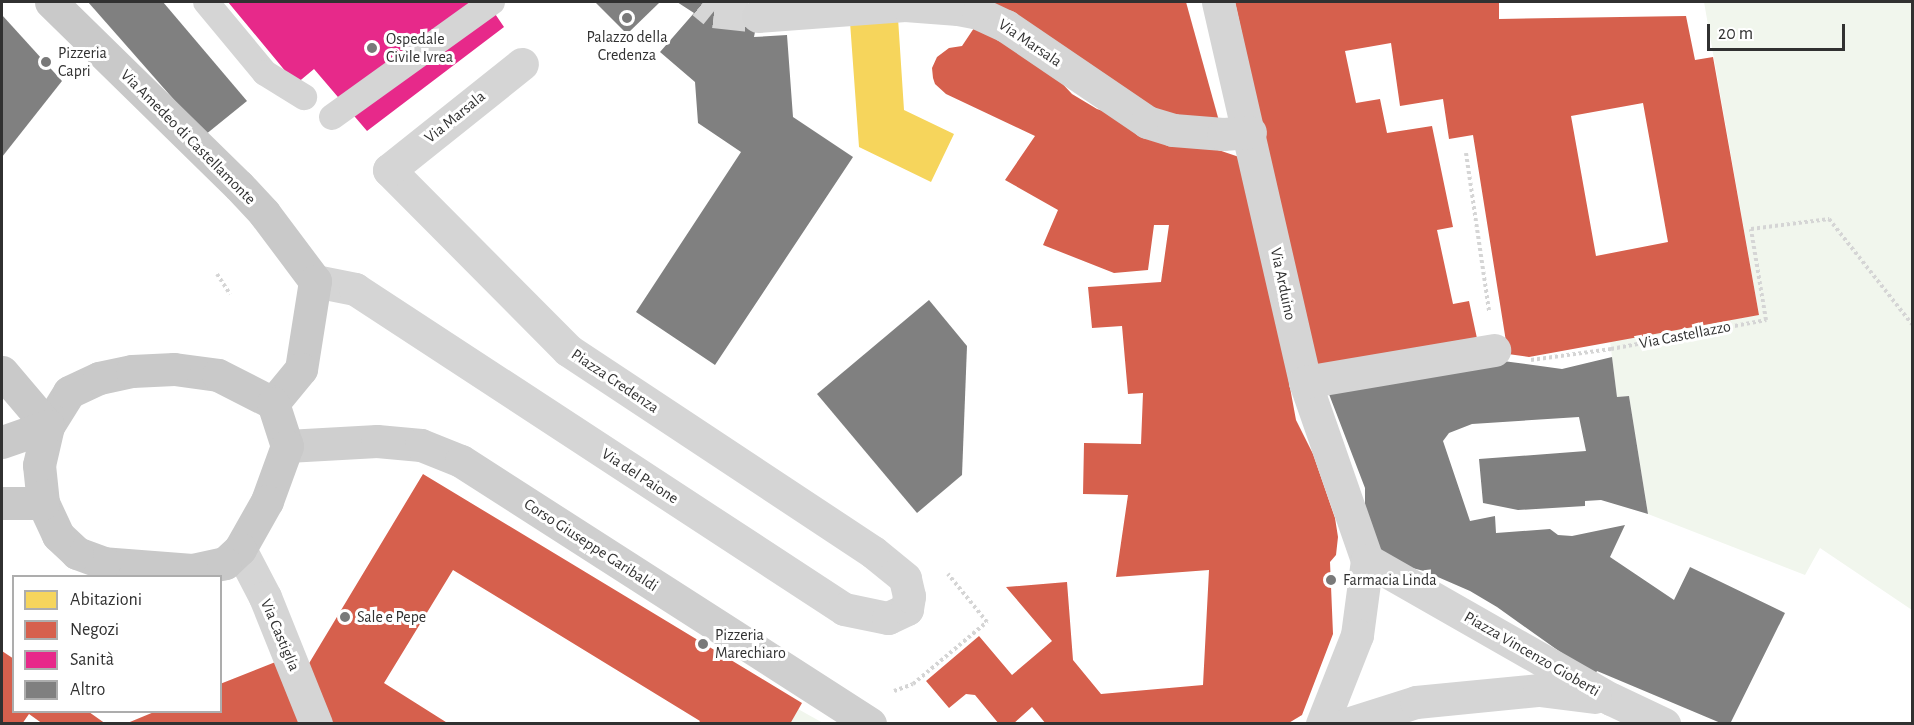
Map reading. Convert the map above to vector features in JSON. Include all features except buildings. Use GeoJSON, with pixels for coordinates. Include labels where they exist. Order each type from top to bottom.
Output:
{"type":"FeatureCollection","features":[{"type":"Feature","properties":{"kind":"main road","name":"Via Amedeo di Castellamonte"},"geometry":{"type":"LineString","coordinates":[[51,2],[239,186],[264,213],[315,280]]}},
{"type":"Feature","properties":{"kind":"main road"},"geometry":{"type":"LineString","coordinates":[[273,403],[301,369],[315,280]]}},
{"type":"Feature","properties":{"kind":"main road"},"geometry":{"type":"LineString","coordinates":[[174,369],[218,375],[273,403],[287,446],[267,501],[240,549],[225,563],[192,570],[104,563],[77,553],[58,535],[43,503],[39,465],[48,426],[69,392],[99,378],[132,371],[174,369]]}},
{"type":"Feature","properties":{"kind":"main road"},"geometry":{"type":"LineString","coordinates":[[2,372],[48,426]]}},
{"type":"Feature","properties":{"kind":"main road"},"geometry":{"type":"LineString","coordinates":[[2,442],[48,426]]}},
{"type":"Feature","properties":{"kind":"main road","name":"Corso Giuseppe Garibaldi"},"geometry":{"type":"LineString","coordinates":[[287,446],[377,441],[421,445],[461,461],[870,723]]}},
{"type":"Feature","properties":{"kind":"main road"},"geometry":{"type":"LineString","coordinates":[[2,503],[43,503]]}},
{"type":"Feature","properties":{"kind":"street","name":"Via Arduino"},"geometry":{"type":"LineString","coordinates":[[1218,2],[1250,132],[1305,382],[1367,560]]}},
{"type":"Feature","properties":{"kind":"street","name":"Via Marsala"},"geometry":{"type":"LineString","coordinates":[[758,16],[905,5],[968,11],[1006,26],[1147,122],[1193,132],[1223,134],[1250,132]]}},
{"type":"Feature","properties":{"kind":"street","name":"Via Marsala"},"geometry":{"type":"LineString","coordinates":[[388,170],[522,64]]}},
{"type":"Feature","properties":{"kind":"street","name":"Piazza Credenza"},"geometry":{"type":"LineString","coordinates":[[388,170],[568,350],[873,552]]}},
{"type":"Feature","properties":{"kind":"street","name":"Via del Paione"},"geometry":{"type":"LineString","coordinates":[[315,280],[355,289],[844,609],[888,618],[907,609],[909,596],[905,578],[873,552]]}},
{"type":"Feature","properties":{"kind":"street"},"geometry":{"type":"LineString","coordinates":[[1305,382],[1494,350]]}},
{"type":"Feature","properties":{"kind":"street","name":"Via Castiglia"},"geometry":{"type":"LineString","coordinates":[[240,549],[265,597],[316,723]]}},
{"type":"Feature","properties":{"kind":"street"},"geometry":{"type":"LineString","coordinates":[[1322,723],[1357,635],[1367,560]]}},
{"type":"Feature","properties":{"kind":"street","name":"Piazza Vincenzo Gioberti"},"geometry":{"type":"LineString","coordinates":[[1367,560],[1611,699]]}},
{"type":"Feature","properties":{"kind":"street","name":"Piazza Vincenzo Gioberti"},"geometry":{"type":"LineString","coordinates":[[1347,723],[1416,702],[1539,690],[1611,699]]}},
{"type":"Feature","properties":{"kind":"street"},"geometry":{"type":"LineString","coordinates":[[1611,699],[1664,723]]}},
{"type":"Feature","properties":{"kind":"lane"},"geometry":{"type":"LineString","coordinates":[[206,2],[265,73],[304,97]]}},
{"type":"Feature","properties":{"kind":"lane"},"geometry":{"type":"LineString","coordinates":[[332,117],[492,2]]}},
{"type":"Feature","properties":{"kind":"path"},"geometry":{"type":"LineString","coordinates":[[1466,153],[1494,350]]}},
{"type":"Feature","properties":{"kind":"path","name":"Via Castellazzo"},"geometry":{"type":"LineString","coordinates":[[1494,350],[1504,357],[1526,361],[1611,349],[1766,320],[1751,229],[1829,219],[1912,324]]}},
{"type":"Feature","properties":{"kind":"path"},"geometry":{"type":"LineString","coordinates":[[217,274],[230,294]]}},
{"type":"Feature","properties":{"kind":"shaded area"},"geometry":{"type":"Polygon","coordinates":[[[1704,2],[1912,2],[1912,610],[1820,548],[1805,575],[1648,514],[1629,396],[1617,397],[1610,341],[1759,315],[1704,2]]]}},
{"type":"Feature","properties":{"kind":"shaded area"},"geometry":{"type":"Polygon","coordinates":[[[798,709],[823,723],[790,724],[798,709]]]}},
{"type":"Feature","properties":{"kind":"tunnel"},"geometry":{"type":"LineString","coordinates":[[703,2],[714,11],[758,16]]}},
{"type":"Feature","properties":{"kind":"place","name":"Palazzo della Credenza"},"geometry":{"type":"Point","coordinates":[627,18]}},
{"type":"Feature","properties":{"kind":"place","name":"Ospedale Civile Ivrea"},"geometry":{"type":"Point","coordinates":[372,48]}},
{"type":"Feature","properties":{"kind":"place","name":"Pizzeria Capri"},"geometry":{"type":"Point","coordinates":[46,62]}},
{"type":"Feature","properties":{"kind":"place","name":"Farmacia Linda"},"geometry":{"type":"Point","coordinates":[1331,580]}},
{"type":"Feature","properties":{"kind":"place","name":"Sale e Pepe"},"geometry":{"type":"Point","coordinates":[345,617]}},
{"type":"Feature","properties":{"kind":"place","name":"Pizzeria Marechiaro"},"geometry":{"type":"Point","coordinates":[703,644]}}]}
